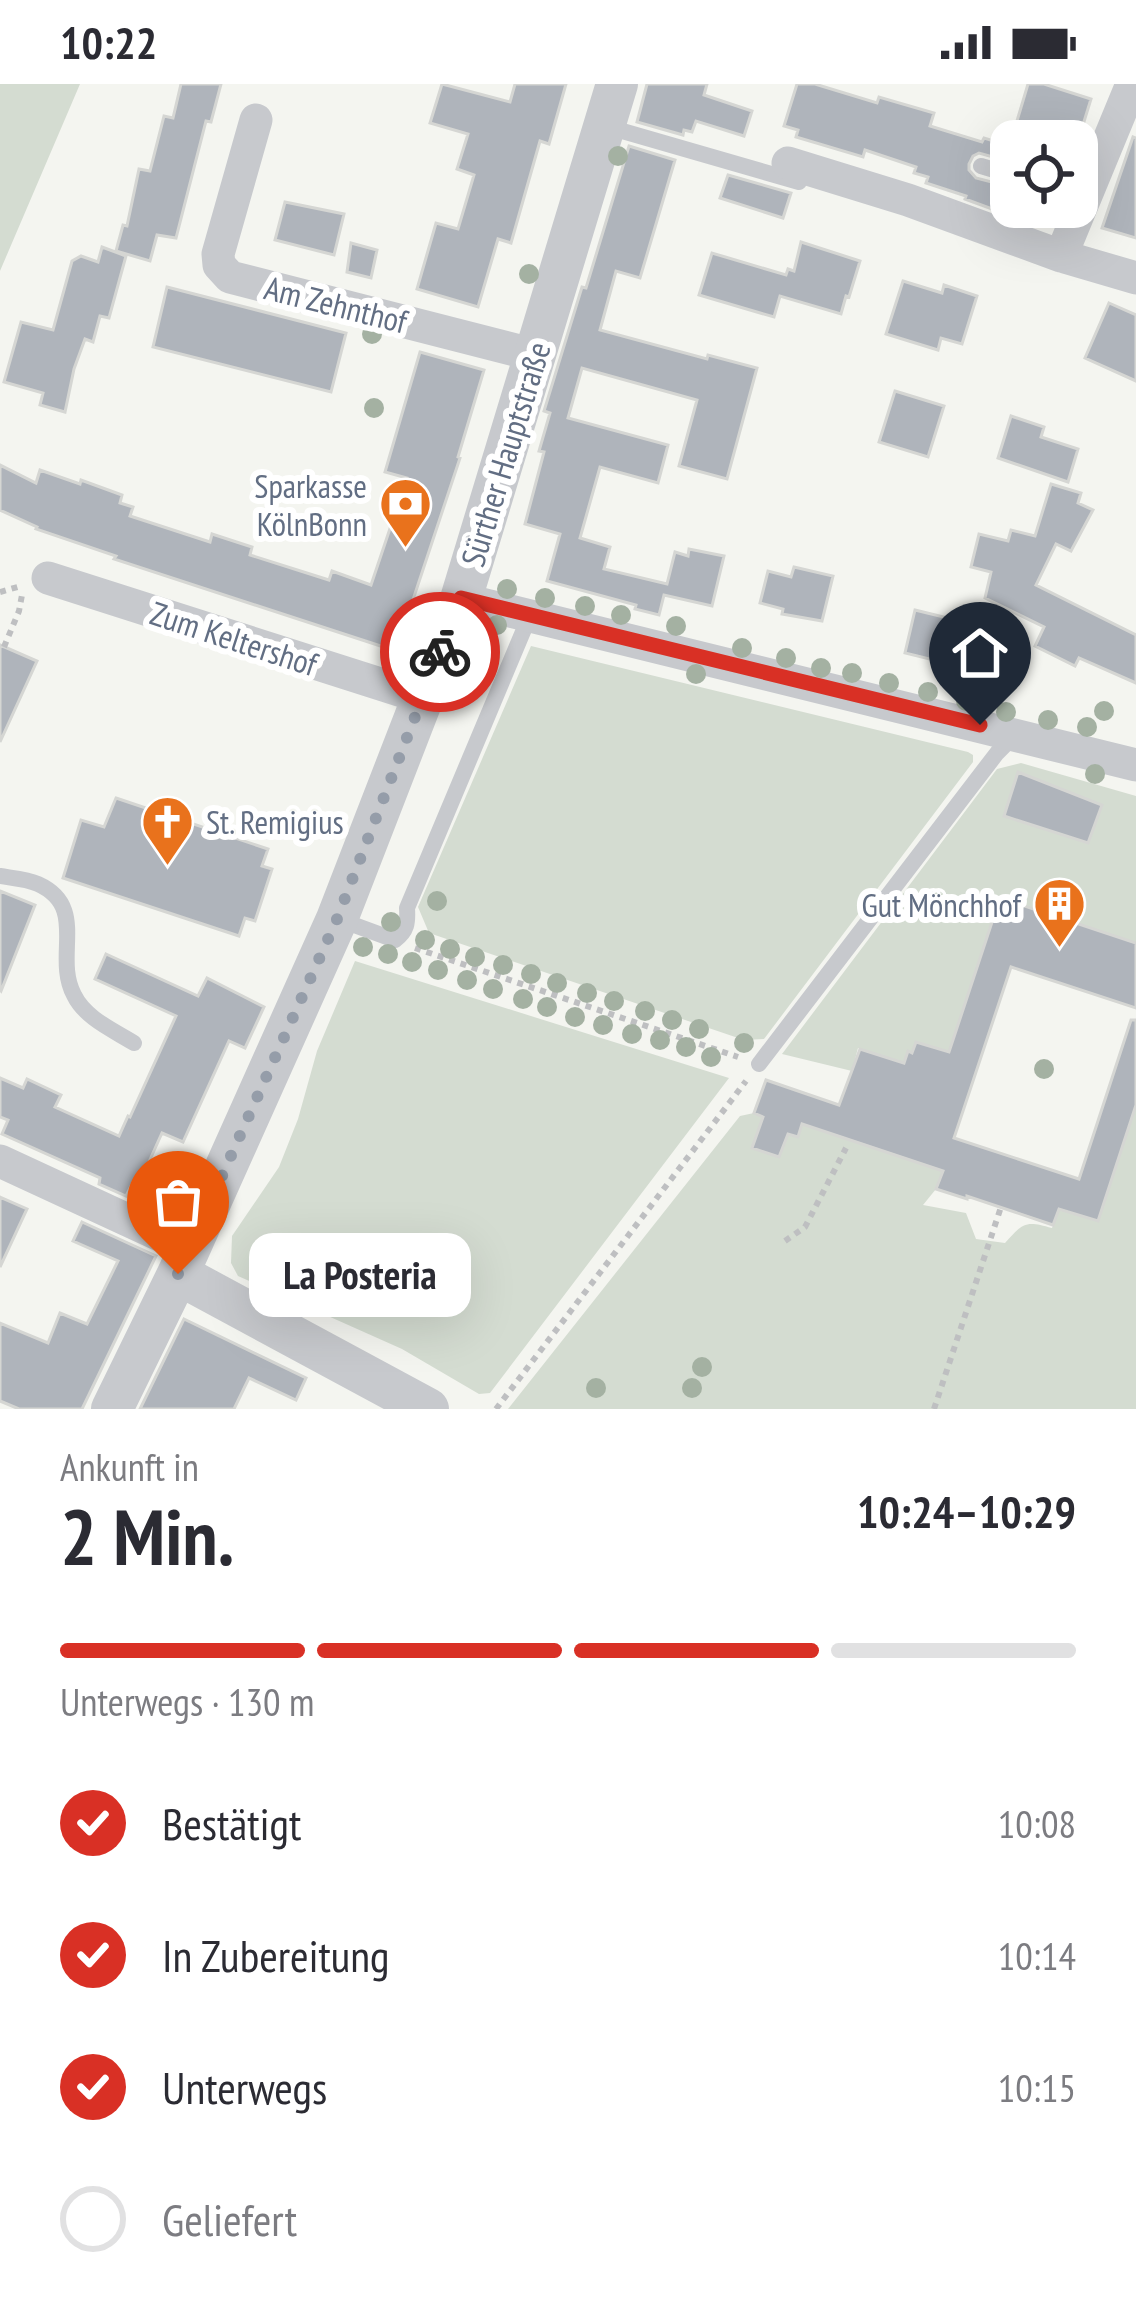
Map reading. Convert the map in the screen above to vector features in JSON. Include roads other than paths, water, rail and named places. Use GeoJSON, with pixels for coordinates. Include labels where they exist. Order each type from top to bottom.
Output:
{"type":"FeatureCollection","features":[{"type":"Feature","properties":{"kind":"street","name":"Sürther Hauptstraße"},"geometry":{"type":"LineString","coordinates":[[112,1409],[337,919],[461,598],[616,84]]}},
{"type":"Feature","properties":{"kind":"street"},"geometry":{"type":"LineString","coordinates":[[1098,159],[1132,84]]}},
{"type":"Feature","properties":{"kind":"street","name":"Am Zehnthof"},"geometry":{"type":"LineString","coordinates":[[256,120],[218,254],[219,266],[230,277],[535,355]]}},
{"type":"Feature","properties":{"kind":"street"},"geometry":{"type":"LineString","coordinates":[[788,163],[1136,278]]}},
{"type":"Feature","properties":{"kind":"street"},"geometry":{"type":"LineString","coordinates":[[1060,256],[1070,228]]}},
{"type":"Feature","properties":{"kind":"street","name":"Zum Keltershof"},"geometry":{"type":"LineString","coordinates":[[36,582],[422,698]]}},
{"type":"Feature","properties":{"kind":"street"},"geometry":{"type":"LineString","coordinates":[[461,598],[1136,765]]}},
{"type":"Feature","properties":{"kind":"street"},"geometry":{"type":"LineString","coordinates":[[0,1161],[183,1261],[428,1409]]}},
{"type":"Feature","properties":{"kind":"lane"},"geometry":{"type":"LineString","coordinates":[[604,125],[848,197]]}},
{"type":"Feature","properties":{"kind":"lane"},"geometry":{"type":"LineString","coordinates":[[981,166],[990,169]]}},
{"type":"Feature","properties":{"kind":"lane"},"geometry":{"type":"LineString","coordinates":[[337,919],[395,940],[403,934],[407,908],[530,615]]}},
{"type":"Feature","properties":{"kind":"lane"},"geometry":{"type":"LineString","coordinates":[[759,1064],[1016,734]]}},
{"type":"Feature","properties":{"kind":"lane"},"geometry":{"type":"LineString","coordinates":[[0,876],[38,884],[60,900],[69,921],[66,975],[75,999],[93,1017],[134,1043]]}},
{"type":"Feature","properties":{"kind":"place","name":"Sparkasse KölnBonn"},"geometry":{"type":"Point","coordinates":[406,550]}},
{"type":"Feature","properties":{"kind":"place","name":"St. Remigius"},"geometry":{"type":"Point","coordinates":[167,867]}},
{"type":"Feature","properties":{"kind":"place","name":"Gut Mönchhof"},"geometry":{"type":"Point","coordinates":[1060,950]}},
{"type":"Feature","properties":{"kind":"place","name":"La Posteria"},"geometry":{"type":"Point","coordinates":[178,1274]}}]}
